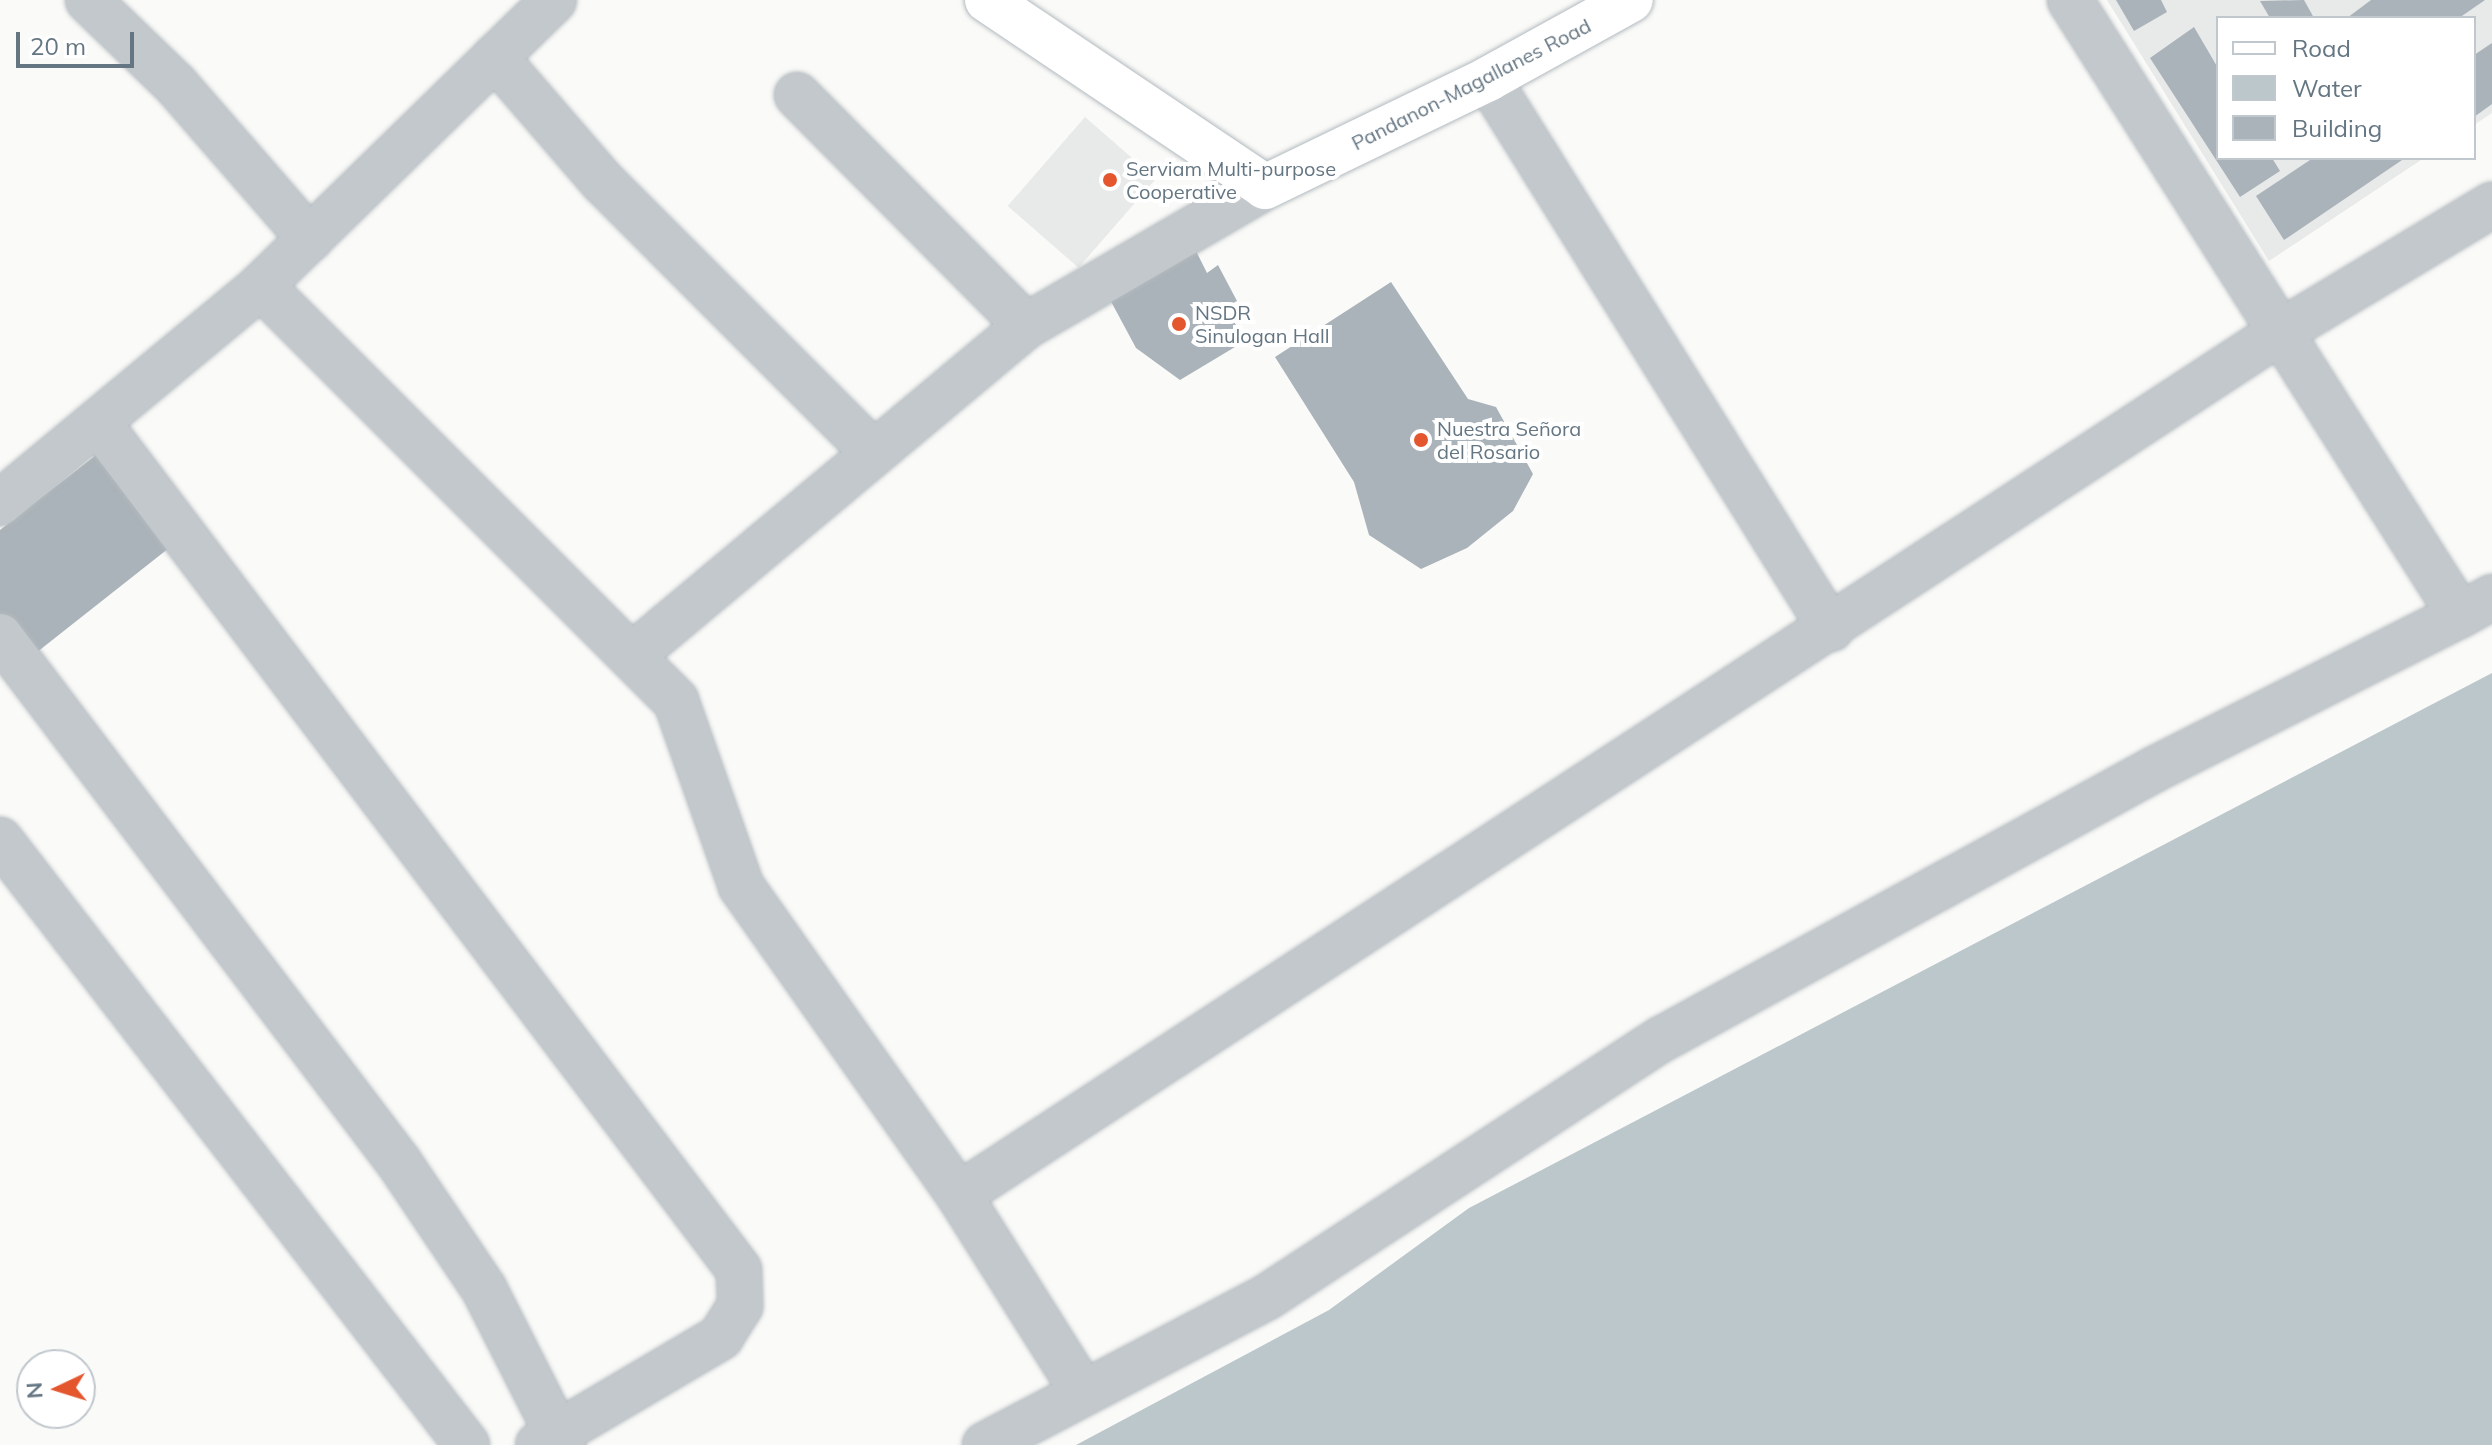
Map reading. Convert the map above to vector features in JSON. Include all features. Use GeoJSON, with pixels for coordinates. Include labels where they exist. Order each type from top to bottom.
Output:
{"type":"FeatureCollection","features":[{"type":"Feature","properties":{"kind":"street"},"geometry":{"type":"LineString","coordinates":[[88,0],[176,85],[310,239]]}},
{"type":"Feature","properties":{"kind":"street"},"geometry":{"type":"LineString","coordinates":[[0,503],[100,425],[261,286],[554,0]]}},
{"type":"Feature","properties":{"kind":"street"},"geometry":{"type":"LineString","coordinates":[[634,654],[871,450],[1026,326],[1265,187],[987,0]]}},
{"type":"Feature","properties":{"kind":"street","name":"Pandanon-Magallanes Road"},"geometry":{"type":"LineString","coordinates":[[1265,187],[1488,79],[1631,0]]}},
{"type":"Feature","properties":{"kind":"street"},"geometry":{"type":"LineString","coordinates":[[985,1445],[1267,1297],[1662,1039],[2155,769],[2476,606],[2279,333],[2070,0]]}},
{"type":"Feature","properties":{"kind":"street"},"geometry":{"type":"LineString","coordinates":[[495,57],[603,182],[871,450]]}},
{"type":"Feature","properties":{"kind":"street"},"geometry":{"type":"LineString","coordinates":[[1488,79],[1831,629]]}},
{"type":"Feature","properties":{"kind":"street"},"geometry":{"type":"LineString","coordinates":[[797,95],[1026,326]]}},
{"type":"Feature","properties":{"kind":"street"},"geometry":{"type":"LineString","coordinates":[[959,1195],[1831,629],[2279,333],[2492,205]]}},
{"type":"Feature","properties":{"kind":"street"},"geometry":{"type":"LineString","coordinates":[[261,286],[634,654],[686,717],[722,847],[770,934],[959,1195],[1083,1392]]}},
{"type":"Feature","properties":{"kind":"street"},"geometry":{"type":"LineString","coordinates":[[0,636],[400,1164],[484,1289],[553,1441],[721,1337],[740,1306],[739,1270],[100,425]]}},
{"type":"Feature","properties":{"kind":"street"},"geometry":{"type":"LineString","coordinates":[[0,840],[467,1445]]}},
{"type":"Feature","properties":{"kind":"shaded area"},"geometry":{"type":"Polygon","coordinates":[[[2107,0],[2492,0],[2492,113],[2476,124],[2476,16],[2216,16],[2216,160],[2421,160],[2269,261],[2107,0]]]}},
{"type":"Feature","properties":{"kind":"shaded area"},"geometry":{"type":"Polygon","coordinates":[[[1085,117],[1156,179],[1079,268],[1008,206],[1085,117]]]}},
{"type":"Feature","properties":{"kind":"water"},"geometry":{"type":"Polygon","coordinates":[[[2492,673],[2492,1445],[1076,1445],[1329,1310],[1469,1208],[2492,673]]]}},
{"type":"Feature","properties":{"kind":"building"},"geometry":{"type":"Polygon","coordinates":[[[2116,0],[2161,0],[2167,12],[2134,31],[2116,0]]]}},
{"type":"Feature","properties":{"kind":"building"},"geometry":{"type":"Polygon","coordinates":[[[2304,0],[2313,16],[2269,16],[2260,1],[2304,0]]]}},
{"type":"Feature","properties":{"kind":"building"},"geometry":{"type":"Polygon","coordinates":[[[2371,0],[2485,0],[2462,16],[2350,16],[2371,0]]]}},
{"type":"Feature","properties":{"kind":"building"},"geometry":{"type":"Polygon","coordinates":[[[2194,27],[2216,65],[2216,160],[2150,58],[2194,27]]]}},
{"type":"Feature","properties":{"kind":"building"},"geometry":{"type":"Polygon","coordinates":[[[2492,43],[2492,104],[2476,116],[2476,54],[2492,43]]]}},
{"type":"Feature","properties":{"kind":"building"},"geometry":{"type":"Polygon","coordinates":[[[2216,160],[2273,160],[2280,171],[2240,197],[2216,160]]]}},
{"type":"Feature","properties":{"kind":"building"},"geometry":{"type":"Polygon","coordinates":[[[2310,160],[2402,160],[2284,240],[2256,196],[2310,160]]]}},
{"type":"Feature","properties":{"kind":"building","name":"NSDR Sinulogan Hall"},"geometry":{"type":"Polygon","coordinates":[[[1194,247],[1207,273],[1218,265],[1237,301],[1226,307],[1245,341],[1180,380],[1136,348],[1107,294],[1194,247]]]}},
{"type":"Feature","properties":{"kind":"building","name":"Nuestra Señora del Rosario"},"geometry":{"type":"Polygon","coordinates":[[[1391,282],[1468,399],[1496,407],[1533,474],[1513,511],[1467,548],[1421,569],[1369,535],[1354,482],[1275,357],[1391,282]]]}},
{"type":"Feature","properties":{"kind":"building"},"geometry":{"type":"Polygon","coordinates":[[[96,455],[169,548],[27,660],[0,626],[0,530],[96,455]]]}},
{"type":"Feature","properties":{"kind":"place","name":"Serviam Multi-purpose Cooperative"},"geometry":{"type":"Point","coordinates":[1110,180]}},
{"type":"Feature","properties":{"kind":"place","name":"NSDR Sinulogan Hall"},"geometry":{"type":"Point","coordinates":[1179,324]}},
{"type":"Feature","properties":{"kind":"place","name":"Nuestra Señora del Rosario"},"geometry":{"type":"Point","coordinates":[1421,440]}}]}
